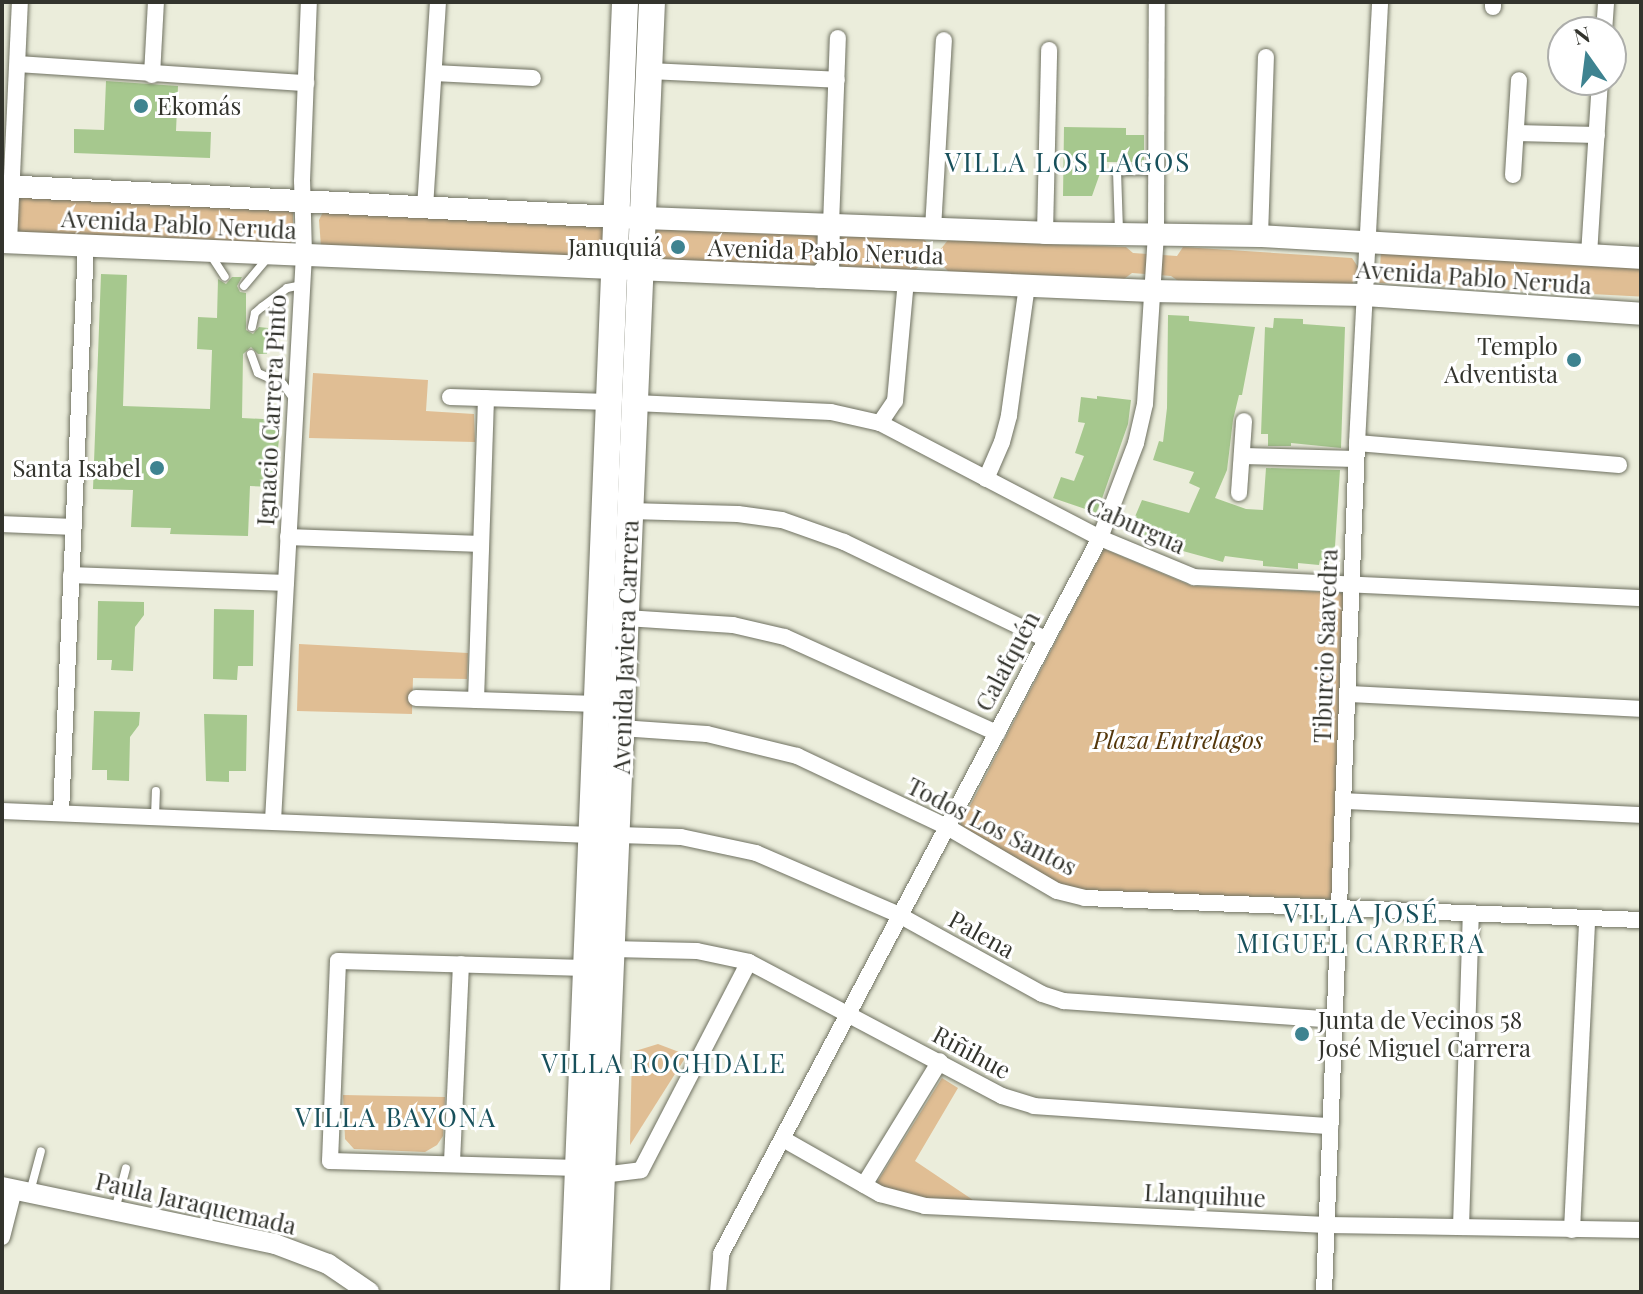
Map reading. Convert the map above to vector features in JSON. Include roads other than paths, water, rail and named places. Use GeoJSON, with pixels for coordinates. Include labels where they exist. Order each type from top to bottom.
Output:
{"type":"FeatureCollection","features":[{"type":"Feature","properties":{"kind":"main road","name":"Avenida Javiera Carrera"},"geometry":{"type":"LineString","coordinates":[[573,1292],[590,1172],[604,1146],[618,847],[630,511],[615,269],[625,2]]}},
{"type":"Feature","properties":{"kind":"main road","name":"Avenida Javiera Carrera"},"geometry":{"type":"LineString","coordinates":[[597,1292],[590,1172],[586,968],[591,835],[597,704],[641,270],[652,2]]}},
{"type":"Feature","properties":{"kind":"main road","name":"Avenida Pablo Neruda"},"geometry":{"type":"LineString","coordinates":[[6,186],[617,217],[1045,233],[1260,236],[1641,258]]}},
{"type":"Feature","properties":{"kind":"main road"},"geometry":{"type":"LineString","coordinates":[[819,277],[828,268],[830,225]]}},
{"type":"Feature","properties":{"kind":"main road","name":"Avenida Pablo Neruda"},"geometry":{"type":"LineString","coordinates":[[6,242],[1151,291],[1365,295],[1641,314]]}},
{"type":"Feature","properties":{"kind":"main road"},"geometry":{"type":"LineString","coordinates":[[597,704],[623,690]]}},
{"type":"Feature","properties":{"kind":"main road"},"geometry":{"type":"LineString","coordinates":[[591,835],[618,847]]}},
{"type":"Feature","properties":{"kind":"main road"},"geometry":{"type":"LineString","coordinates":[[586,968],[609,988]]}},
{"type":"Feature","properties":{"kind":"street"},"geometry":{"type":"LineString","coordinates":[[6,186],[18,64],[20,2]]}},
{"type":"Feature","properties":{"kind":"street"},"geometry":{"type":"LineString","coordinates":[[152,75],[156,2]]}},
{"type":"Feature","properties":{"kind":"street","name":"Ignacio Carrera Pinto"},"geometry":{"type":"LineString","coordinates":[[273,821],[304,255],[302,202],[309,2]]}},
{"type":"Feature","properties":{"kind":"street"},"geometry":{"type":"LineString","coordinates":[[425,208],[438,2]]}},
{"type":"Feature","properties":{"kind":"street","name":"Calafquén"},"geometry":{"type":"LineString","coordinates":[[718,1292],[721,1254],[1100,538],[1136,443],[1145,404],[1156,233],[1157,2]]}},
{"type":"Feature","properties":{"kind":"street","name":"Tiburcio Saavedra"},"geometry":{"type":"LineString","coordinates":[[1324,1292],[1351,584],[1380,2]]}},
{"type":"Feature","properties":{"kind":"street"},"geometry":{"type":"LineString","coordinates":[[830,225],[838,38]]}},
{"type":"Feature","properties":{"kind":"street"},"geometry":{"type":"LineString","coordinates":[[933,229],[944,40]]}},
{"type":"Feature","properties":{"kind":"street"},"geometry":{"type":"LineString","coordinates":[[1045,233],[1049,50]]}},
{"type":"Feature","properties":{"kind":"street"},"geometry":{"type":"LineString","coordinates":[[1260,236],[1266,57]]}},
{"type":"Feature","properties":{"kind":"street"},"geometry":{"type":"LineString","coordinates":[[18,64],[306,83]]}},
{"type":"Feature","properties":{"kind":"street"},"geometry":{"type":"LineString","coordinates":[[649,71],[837,80]]}},
{"type":"Feature","properties":{"kind":"street"},"geometry":{"type":"LineString","coordinates":[[434,73],[533,78]]}},
{"type":"Feature","properties":{"kind":"street"},"geometry":{"type":"LineString","coordinates":[[1513,175],[1519,80]]}},
{"type":"Feature","properties":{"kind":"street"},"geometry":{"type":"LineString","coordinates":[[1589,255],[1599,96]]}},
{"type":"Feature","properties":{"kind":"street"},"geometry":{"type":"LineString","coordinates":[[1516,133],[1597,135]]}},
{"type":"Feature","properties":{"kind":"street","name":"Avenida Pablo Neruda"},"geometry":{"type":"LineString","coordinates":[[6,186],[6,242]]}},
{"type":"Feature","properties":{"kind":"street"},"geometry":{"type":"LineString","coordinates":[[61,813],[86,246]]}},
{"type":"Feature","properties":{"kind":"street"},"geometry":{"type":"LineString","coordinates":[[880,423],[895,401],[906,280]]}},
{"type":"Feature","properties":{"kind":"street"},"geometry":{"type":"LineString","coordinates":[[986,479],[1002,442],[1009,415],[1027,285]]}},
{"type":"Feature","properties":{"kind":"street","name":"Caburgua"},"geometry":{"type":"LineString","coordinates":[[450,397],[626,408],[831,412],[880,423],[1100,538],[1194,577],[1641,598]]}},
{"type":"Feature","properties":{"kind":"street"},"geometry":{"type":"LineString","coordinates":[[476,700],[486,398]]}},
{"type":"Feature","properties":{"kind":"street"},"geometry":{"type":"LineString","coordinates":[[1239,493],[1244,421]]}},
{"type":"Feature","properties":{"kind":"street"},"geometry":{"type":"LineString","coordinates":[[1243,456],[1357,451],[1619,465]]}},
{"type":"Feature","properties":{"kind":"street"},"geometry":{"type":"LineString","coordinates":[[630,511],[738,514],[782,520],[844,542],[1046,639]]}},
{"type":"Feature","properties":{"kind":"street"},"geometry":{"type":"LineString","coordinates":[[2,524],[73,527]]}},
{"type":"Feature","properties":{"kind":"street"},"geometry":{"type":"LineString","coordinates":[[288,537],[481,544]]}},
{"type":"Feature","properties":{"kind":"street"},"geometry":{"type":"LineString","coordinates":[[71,575],[286,583]]}},
{"type":"Feature","properties":{"kind":"street"},"geometry":{"type":"LineString","coordinates":[[626,618],[733,625],[785,637],[997,733]]}},
{"type":"Feature","properties":{"kind":"street"},"geometry":{"type":"LineString","coordinates":[[1348,694],[1641,709]]}},
{"type":"Feature","properties":{"kind":"street"},"geometry":{"type":"LineString","coordinates":[[416,698],[597,704]]}},
{"type":"Feature","properties":{"kind":"street","name":"Todos Los Santos"},"geometry":{"type":"LineString","coordinates":[[621,728],[707,734],[797,756],[949,828],[1057,891],[1085,898],[1641,920]]}},
{"type":"Feature","properties":{"kind":"street"},"geometry":{"type":"LineString","coordinates":[[1344,801],[1641,815]]}},
{"type":"Feature","properties":{"kind":"street"},"geometry":{"type":"LineString","coordinates":[[2,811],[591,835]]}},
{"type":"Feature","properties":{"kind":"street","name":"Palena"},"geometry":{"type":"LineString","coordinates":[[618,847],[681,837],[756,853],[899,915],[1042,994],[1064,1001],[1336,1020]]}},
{"type":"Feature","properties":{"kind":"street"},"geometry":{"type":"LineString","coordinates":[[1461,1227],[1471,913]]}},
{"type":"Feature","properties":{"kind":"street"},"geometry":{"type":"LineString","coordinates":[[1572,1230],[1587,918]]}},
{"type":"Feature","properties":{"kind":"street","name":"Riñihue"},"geometry":{"type":"LineString","coordinates":[[612,949],[684,949],[749,962],[1002,1096],[1048,1109],[1330,1126]]}},
{"type":"Feature","properties":{"kind":"street"},"geometry":{"type":"LineString","coordinates":[[586,968],[338,961],[330,1161],[452,1162],[590,1172],[641,1170],[749,962]]}},
{"type":"Feature","properties":{"kind":"street"},"geometry":{"type":"LineString","coordinates":[[452,1162],[461,964]]}},
{"type":"Feature","properties":{"kind":"street"},"geometry":{"type":"LineString","coordinates":[[864,1185],[940,1061]]}},
{"type":"Feature","properties":{"kind":"street","name":"Llanquihue"},"geometry":{"type":"LineString","coordinates":[[783,1139],[864,1185],[896,1200],[925,1206],[1327,1225],[1641,1230]]}},
{"type":"Feature","properties":{"kind":"street"},"geometry":{"type":"LineString","coordinates":[[2,1237],[15,1190]]}},
{"type":"Feature","properties":{"kind":"street","name":"Paula Jaraquemada"},"geometry":{"type":"LineString","coordinates":[[15,1190],[293,1250],[328,1264],[368,1292]]}},
{"type":"Feature","properties":{"kind":"lane"},"geometry":{"type":"LineString","coordinates":[[1119,233],[1117,171],[1156,170]]}},
{"type":"Feature","properties":{"kind":"lane"},"geometry":{"type":"LineString","coordinates":[[207,251],[225,277]]}},
{"type":"Feature","properties":{"kind":"lane"},"geometry":{"type":"LineString","coordinates":[[244,286],[273,254]]}},
{"type":"Feature","properties":{"kind":"lane"},"geometry":{"type":"LineString","coordinates":[[252,327],[258,310],[287,288],[302,285]]}},
{"type":"Feature","properties":{"kind":"lane"},"geometry":{"type":"LineString","coordinates":[[251,354],[258,373],[283,384],[295,403]]}},
{"type":"Feature","properties":{"kind":"lane"},"geometry":{"type":"LineString","coordinates":[[155,817],[156,791]]}},
{"type":"Feature","properties":{"kind":"lane"},"geometry":{"type":"LineString","coordinates":[[15,1190],[41,1151]]}},
{"type":"Feature","properties":{"kind":"lane"},"geometry":{"type":"LineString","coordinates":[[115,1211],[126,1168]]}},
{"type":"Feature","properties":{"kind":"place","name":"Ekomás"},"geometry":{"type":"Point","coordinates":[141,106]}},
{"type":"Feature","properties":{"kind":"place","name":"Januquiá"},"geometry":{"type":"Point","coordinates":[678,247]}},
{"type":"Feature","properties":{"kind":"place","name":"Templo Adventista"},"geometry":{"type":"Point","coordinates":[1574,360]}},
{"type":"Feature","properties":{"kind":"place","name":"Santa Isabel"},"geometry":{"type":"Point","coordinates":[157,468]}},
{"type":"Feature","properties":{"kind":"place","name":"Junta de Vecinos 58 José Miguel Carrera"},"geometry":{"type":"Point","coordinates":[1302,1034]}},
{"type":"Feature","properties":{"kind":"district","name":"VILLA LOS LAGOS"},"geometry":{"type":"Point","coordinates":[1068,162]}},
{"type":"Feature","properties":{"kind":"district","name":"VILLA JOSÉ MIGUEL CARRERA"},"geometry":{"type":"Point","coordinates":[1361,928]}},
{"type":"Feature","properties":{"kind":"district","name":"VILLA ROCHDALE"},"geometry":{"type":"Point","coordinates":[664,1063]}},
{"type":"Feature","properties":{"kind":"district","name":"VILLA BAYONA"},"geometry":{"type":"Point","coordinates":[396,1117]}},
{"type":"Feature","properties":{"kind":"park label","name":"Plaza Entrelagos"},"geometry":{"type":"Point","coordinates":[1178,740]}}]}
